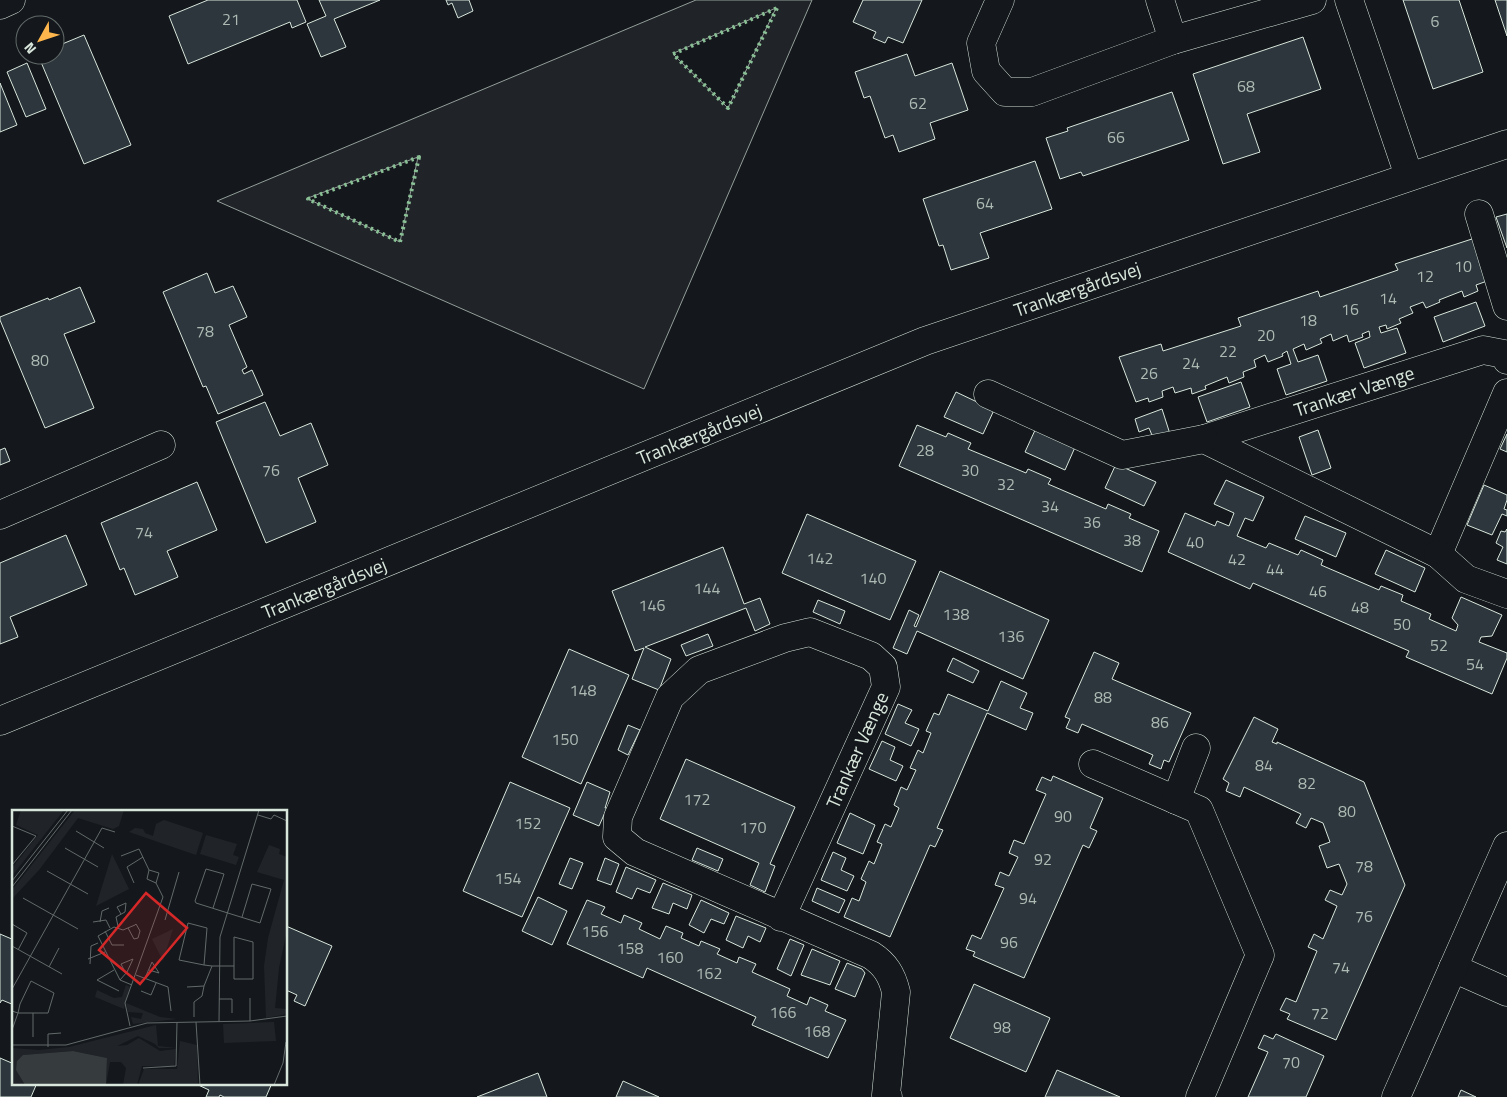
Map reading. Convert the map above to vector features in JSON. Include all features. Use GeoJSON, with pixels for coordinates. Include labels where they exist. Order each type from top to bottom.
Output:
{"type":"FeatureCollection","features":[{"type":"Feature","properties":{"kind":"street"},"geometry":{"type":"LineString","coordinates":[[0,5],[11,0]]}},
{"type":"Feature","properties":{"kind":"street"},"geometry":{"type":"LineString","coordinates":[[1000,0],[981,43],[986,71],[1005,92],[1032,92],[1173,40],[1312,0]]}},
{"type":"Feature","properties":{"kind":"street"},"geometry":{"type":"LineString","coordinates":[[1160,0],[1173,40]]}},
{"type":"Feature","properties":{"kind":"street"},"geometry":{"type":"LineString","coordinates":[[1349,0],[1408,176]]}},
{"type":"Feature","properties":{"kind":"street","name":"Trankærgårdsvej"},"geometry":{"type":"LineString","coordinates":[[0,721],[925,341],[1507,144]]}},
{"type":"Feature","properties":{"kind":"street"},"geometry":{"type":"LineString","coordinates":[[1479,214],[1507,306]]}},
{"type":"Feature","properties":{"kind":"street","name":"Trankær Vænge"},"geometry":{"type":"LineString","coordinates":[[988,394],[1122,455],[1204,439],[1483,350],[1506,354]]}},
{"type":"Feature","properties":{"kind":"street"},"geometry":{"type":"LineString","coordinates":[[1438,554],[1507,393]]}},
{"type":"Feature","properties":{"kind":"street"},"geometry":{"type":"LineString","coordinates":[[1204,439],[1438,554],[1466,579],[1507,594]]}},
{"type":"Feature","properties":{"kind":"street"},"geometry":{"type":"LineString","coordinates":[[0,515],[161,446]]}},
{"type":"Feature","properties":{"kind":"street","name":"Trankær Vænge"},"geometry":{"type":"LineString","coordinates":[[781,917],[886,687],[883,667],[870,656],[810,632],[785,638],[699,670],[670,698],[618,818],[617,837],[635,852],[781,917],[871,955],[881,962],[888,970],[896,992],[886,1096]]}},
{"type":"Feature","properties":{"kind":"street"},"geometry":{"type":"LineString","coordinates":[[1176,800],[1196,748]]}},
{"type":"Feature","properties":{"kind":"street"},"geometry":{"type":"LineString","coordinates":[[1093,764],[1199,810],[1260,955],[1200,1097]]}},
{"type":"Feature","properties":{"kind":"street"},"geometry":{"type":"LineString","coordinates":[[1396,1097],[1507,846]]}},
{"type":"Feature","properties":{"kind":"street"},"geometry":{"type":"LineString","coordinates":[[1453,968],[1507,992]]}},
{"type":"Feature","properties":{"kind":"shaded area"},"geometry":{"type":"Polygon","coordinates":[[[696,0],[812,0],[644,389],[217,201],[696,0]],[[776,8],[674,53],[673,54],[728,108],[776,8]],[[418,157],[308,198],[308,199],[400,242],[418,157]]]}},
{"type":"Feature","properties":{"kind":"building"},"geometry":{"type":"Polygon","coordinates":[[[208,0],[297,0],[306,22],[292,28],[290,22],[188,64],[169,16],[208,0]]]}},
{"type":"Feature","properties":{"kind":"building"},"geometry":{"type":"Polygon","coordinates":[[[319,0],[380,0],[334,19],[346,47],[321,57],[307,24],[326,16],[319,0]]]}},
{"type":"Feature","properties":{"kind":"building"},"geometry":{"type":"Polygon","coordinates":[[[446,0],[469,0],[473,11],[458,18],[452,3],[448,5],[446,0]]]}},
{"type":"Feature","properties":{"kind":"building"},"geometry":{"type":"Polygon","coordinates":[[[863,0],[922,0],[903,43],[888,37],[885,43],[873,38],[876,32],[853,22],[863,0]]]}},
{"type":"Feature","properties":{"kind":"building"},"geometry":{"type":"Polygon","coordinates":[[[1403,0],[1459,0],[1483,72],[1433,89],[1403,0]]]}},
{"type":"Feature","properties":{"kind":"building"},"geometry":{"type":"Polygon","coordinates":[[[1495,0],[1507,0],[1507,36],[1495,0]]]}},
{"type":"Feature","properties":{"kind":"building"},"geometry":{"type":"Polygon","coordinates":[[[84,35],[131,145],[84,164],[42,65],[65,65],[65,43],[84,35]]]}},
{"type":"Feature","properties":{"kind":"building"},"geometry":{"type":"Polygon","coordinates":[[[1303,37],[1321,89],[1247,114],[1260,152],[1223,164],[1193,74],[1303,37]]]}},
{"type":"Feature","properties":{"kind":"building"},"geometry":{"type":"Polygon","coordinates":[[[907,54],[915,76],[952,63],[968,110],[930,123],[935,139],[899,152],[893,135],[885,138],[870,96],[864,98],[855,72],[907,54]]]}},
{"type":"Feature","properties":{"kind":"building"},"geometry":{"type":"Polygon","coordinates":[[[23,65],[28,65],[46,109],[26,117],[7,72],[23,65]]]}},
{"type":"Feature","properties":{"kind":"building"},"geometry":{"type":"Polygon","coordinates":[[[0,83],[17,125],[0,132],[0,83]]]}},
{"type":"Feature","properties":{"kind":"building"},"geometry":{"type":"Polygon","coordinates":[[[1172,92],[1189,140],[1083,176],[1081,172],[1060,179],[1046,138],[1068,131],[1067,128],[1172,92]]]}},
{"type":"Feature","properties":{"kind":"building"},"geometry":{"type":"Polygon","coordinates":[[[1035,161],[1052,209],[980,233],[989,258],[951,270],[943,245],[939,246],[923,199],[1035,161]]]}},
{"type":"Feature","properties":{"kind":"building"},"geometry":{"type":"Polygon","coordinates":[[[1507,214],[1507,248],[1496,217],[1507,214]]]}},
{"type":"Feature","properties":{"kind":"building"},"geometry":{"type":"Polygon","coordinates":[[[1475,238],[1490,280],[1476,285],[1478,291],[1464,297],[1462,291],[1439,300],[1440,302],[1426,308],[1423,302],[1410,307],[1413,313],[1399,319],[1401,323],[1387,329],[1386,325],[1379,327],[1381,333],[1397,328],[1406,353],[1364,368],[1355,343],[1370,337],[1369,331],[1362,334],[1363,337],[1349,342],[1347,335],[1333,341],[1331,334],[1320,339],[1322,343],[1306,350],[1304,344],[1293,349],[1298,362],[1318,355],[1327,381],[1286,395],[1277,369],[1291,364],[1287,351],[1282,354],[1283,356],[1268,362],[1265,355],[1254,360],[1256,367],[1243,372],[1244,377],[1229,383],[1227,377],[1205,386],[1206,389],[1192,394],[1191,388],[1175,393],[1173,387],[1162,391],[1163,397],[1149,402],[1148,398],[1136,402],[1119,357],[1161,344],[1163,351],[1241,326],[1238,318],[1318,291],[1320,297],[1398,270],[1395,264],[1475,238]]]}},
{"type":"Feature","properties":{"kind":"building"},"geometry":{"type":"Polygon","coordinates":[[[207,273],[215,293],[233,286],[247,317],[229,325],[247,367],[242,370],[244,374],[252,370],[263,395],[218,414],[206,386],[203,387],[163,292],[207,273]]]}},
{"type":"Feature","properties":{"kind":"building"},"geometry":{"type":"Polygon","coordinates":[[[80,287],[95,322],[64,334],[94,408],[45,428],[0,317],[80,287]]]}},
{"type":"Feature","properties":{"kind":"building"},"geometry":{"type":"Polygon","coordinates":[[[1476,302],[1485,326],[1443,342],[1434,317],[1476,302]]]}},
{"type":"Feature","properties":{"kind":"building"},"geometry":{"type":"Polygon","coordinates":[[[1241,382],[1250,407],[1207,422],[1198,397],[1241,382]]]}},
{"type":"Feature","properties":{"kind":"building"},"geometry":{"type":"Polygon","coordinates":[[[956,392],[994,410],[983,434],[944,417],[956,392]]]}},
{"type":"Feature","properties":{"kind":"building"},"geometry":{"type":"Polygon","coordinates":[[[265,402],[280,436],[311,423],[328,465],[298,478],[316,522],[266,543],[216,422],[265,402]]]}},
{"type":"Feature","properties":{"kind":"building"},"geometry":{"type":"Polygon","coordinates":[[[1162,409],[1170,434],[1154,440],[1149,428],[1139,432],[1135,419],[1162,409]]]}},
{"type":"Feature","properties":{"kind":"building"},"geometry":{"type":"Polygon","coordinates":[[[917,425],[946,437],[948,433],[971,443],[968,449],[1026,473],[1028,469],[1051,479],[1048,484],[1106,509],[1108,504],[1131,514],[1129,518],[1159,531],[1142,572],[899,466],[917,425]]]}},
{"type":"Feature","properties":{"kind":"building"},"geometry":{"type":"Polygon","coordinates":[[[1036,428],[1076,445],[1065,470],[1025,452],[1036,428]]]}},
{"type":"Feature","properties":{"kind":"building"},"geometry":{"type":"Polygon","coordinates":[[[1318,430],[1331,468],[1312,475],[1299,437],[1318,430]]]}},
{"type":"Feature","properties":{"kind":"building"},"geometry":{"type":"Polygon","coordinates":[[[1507,434],[1507,452],[1500,449],[1507,434]]]}},
{"type":"Feature","properties":{"kind":"building"},"geometry":{"type":"Polygon","coordinates":[[[5,448],[10,461],[0,465],[0,450],[5,448]]]}},
{"type":"Feature","properties":{"kind":"building"},"geometry":{"type":"Polygon","coordinates":[[[1116,464],[1156,482],[1144,506],[1105,488],[1116,464]]]}},
{"type":"Feature","properties":{"kind":"building"},"geometry":{"type":"Polygon","coordinates":[[[1226,480],[1264,497],[1253,521],[1245,518],[1237,536],[1266,548],[1269,543],[1298,555],[1301,550],[1323,560],[1321,565],[1379,590],[1381,586],[1403,595],[1401,601],[1431,614],[1429,619],[1456,631],[1458,625],[1452,618],[1461,597],[1502,615],[1492,636],[1481,637],[1479,642],[1507,653],[1507,658],[1492,694],[1406,657],[1409,651],[1253,583],[1250,589],[1168,552],[1185,513],[1215,526],[1217,521],[1229,526],[1234,513],[1214,504],[1226,480]]]}},
{"type":"Feature","properties":{"kind":"building"},"geometry":{"type":"Polygon","coordinates":[[[197,482],[217,530],[167,551],[178,577],[135,595],[124,568],[120,570],[101,523],[197,482]]]}},
{"type":"Feature","properties":{"kind":"building"},"geometry":{"type":"Polygon","coordinates":[[[1484,485],[1507,495],[1504,509],[1507,510],[1507,516],[1502,514],[1492,535],[1467,525],[1484,485]]]}},
{"type":"Feature","properties":{"kind":"building"},"geometry":{"type":"Polygon","coordinates":[[[807,514],[916,561],[890,620],[782,573],[807,514]]]}},
{"type":"Feature","properties":{"kind":"building"},"geometry":{"type":"Polygon","coordinates":[[[1305,516],[1346,533],[1336,557],[1295,539],[1305,516]]]}},
{"type":"Feature","properties":{"kind":"building"},"geometry":{"type":"Polygon","coordinates":[[[1507,529],[1507,564],[1497,560],[1503,547],[1496,543],[1501,531],[1505,532],[1507,529]]]}},
{"type":"Feature","properties":{"kind":"building"},"geometry":{"type":"Polygon","coordinates":[[[66,535],[87,585],[10,617],[18,637],[0,644],[0,563],[66,535]]]}},
{"type":"Feature","properties":{"kind":"building"},"geometry":{"type":"Polygon","coordinates":[[[723,547],[744,604],[760,598],[770,624],[755,631],[746,608],[645,647],[671,659],[659,690],[632,679],[644,648],[635,651],[612,591],[723,547]]]}},
{"type":"Feature","properties":{"kind":"building"},"geometry":{"type":"Polygon","coordinates":[[[1386,550],[1425,568],[1415,592],[1375,574],[1386,550]]]}},
{"type":"Feature","properties":{"kind":"building"},"geometry":{"type":"Polygon","coordinates":[[[940,571],[1049,620],[1023,679],[917,631],[907,654],[893,648],[909,610],[919,615],[914,626],[916,627],[940,571]]]}},
{"type":"Feature","properties":{"kind":"building"},"geometry":{"type":"Polygon","coordinates":[[[818,600],[845,611],[840,624],[813,612],[818,600]]]}},
{"type":"Feature","properties":{"kind":"building"},"geometry":{"type":"Polygon","coordinates":[[[708,634],[713,646],[686,656],[681,645],[708,634]]]}},
{"type":"Feature","properties":{"kind":"building"},"geometry":{"type":"Polygon","coordinates":[[[569,649],[629,675],[581,784],[522,757],[569,649]]]}},
{"type":"Feature","properties":{"kind":"building"},"geometry":{"type":"Polygon","coordinates":[[[1094,652],[1119,663],[1112,679],[1191,713],[1169,762],[1164,760],[1161,769],[1149,764],[1153,755],[1082,724],[1078,733],[1066,728],[1070,719],[1065,717],[1094,652]]]}},
{"type":"Feature","properties":{"kind":"building"},"geometry":{"type":"Polygon","coordinates":[[[953,658],[979,671],[973,683],[947,671],[953,658]]]}},
{"type":"Feature","properties":{"kind":"building"},"geometry":{"type":"Polygon","coordinates":[[[1001,681],[1027,693],[1020,708],[1033,713],[1026,730],[987,713],[937,828],[943,830],[935,847],[930,845],[890,937],[844,917],[852,898],[859,901],[866,882],[861,879],[869,861],[874,864],[882,844],[877,842],[885,824],[891,827],[899,808],[894,805],[901,787],[907,790],[916,770],[910,768],[918,750],[923,753],[931,733],[926,731],[934,713],[939,715],[948,694],[988,711],[1001,681]]]}},
{"type":"Feature","properties":{"kind":"building"},"geometry":{"type":"Polygon","coordinates":[[[898,704],[912,710],[905,723],[919,729],[911,746],[885,734],[898,704]]]}},
{"type":"Feature","properties":{"kind":"building"},"geometry":{"type":"Polygon","coordinates":[[[1254,717],[1278,729],[1272,742],[1277,744],[1277,742],[1364,782],[1405,885],[1336,1040],[1287,1019],[1290,1014],[1280,1010],[1286,998],[1296,1002],[1317,951],[1308,947],[1314,934],[1323,939],[1337,906],[1325,900],[1330,890],[1342,895],[1347,884],[1339,864],[1327,868],[1319,846],[1330,842],[1323,823],[1311,818],[1306,828],[1296,823],[1301,814],[1244,787],[1240,797],[1226,791],[1229,783],[1223,779],[1254,717]]]}},
{"type":"Feature","properties":{"kind":"building"},"geometry":{"type":"Polygon","coordinates":[[[628,725],[640,730],[628,755],[618,750],[628,725]]]}},
{"type":"Feature","properties":{"kind":"building"},"geometry":{"type":"Polygon","coordinates":[[[882,741],[895,747],[890,760],[903,766],[896,781],[869,769],[882,741]]]}},
{"type":"Feature","properties":{"kind":"building"},"geometry":{"type":"Polygon","coordinates":[[[686,759],[795,807],[770,864],[775,866],[765,892],[750,885],[759,863],[660,819],[686,759]]]}},
{"type":"Feature","properties":{"kind":"building"},"geometry":{"type":"Polygon","coordinates":[[[1053,776],[1103,798],[1090,828],[1097,831],[1089,848],[1083,845],[1024,978],[973,956],[975,952],[966,949],[972,935],[981,939],[1004,888],[995,885],[1000,872],[1009,876],[1018,857],[1009,853],[1014,840],[1024,844],[1046,794],[1036,790],[1042,777],[1051,781],[1053,776]]]}},
{"type":"Feature","properties":{"kind":"building"},"geometry":{"type":"Polygon","coordinates":[[[510,782],[570,808],[522,917],[463,891],[510,782]]]}},
{"type":"Feature","properties":{"kind":"building"},"geometry":{"type":"Polygon","coordinates":[[[587,782],[610,792],[605,808],[607,808],[599,826],[573,815],[587,782]]]}},
{"type":"Feature","properties":{"kind":"building"},"geometry":{"type":"Polygon","coordinates":[[[850,813],[875,825],[863,854],[837,843],[850,813]]]}},
{"type":"Feature","properties":{"kind":"building"},"geometry":{"type":"Polygon","coordinates":[[[697,848],[723,859],[718,871],[692,860],[697,848]]]}},
{"type":"Feature","properties":{"kind":"building"},"geometry":{"type":"Polygon","coordinates":[[[833,852],[846,858],[841,870],[854,876],[847,891],[821,880],[833,852]]]}},
{"type":"Feature","properties":{"kind":"building"},"geometry":{"type":"Polygon","coordinates":[[[570,858],[583,863],[572,889],[559,884],[570,858]]]}},
{"type":"Feature","properties":{"kind":"building"},"geometry":{"type":"Polygon","coordinates":[[[605,858],[619,864],[611,885],[597,880],[605,858]]]}},
{"type":"Feature","properties":{"kind":"building"},"geometry":{"type":"Polygon","coordinates":[[[626,867],[656,880],[650,893],[637,888],[632,899],[616,892],[626,867]]]}},
{"type":"Feature","properties":{"kind":"building"},"geometry":{"type":"Polygon","coordinates":[[[663,883],[692,895],[687,909],[673,903],[669,914],[652,908],[663,883]]]}},
{"type":"Feature","properties":{"kind":"building"},"geometry":{"type":"Polygon","coordinates":[[[817,888],[845,900],[839,913],[812,901],[817,888]]]}},
{"type":"Feature","properties":{"kind":"building"},"geometry":{"type":"Polygon","coordinates":[[[538,897],[567,911],[552,945],[522,931],[538,897]]]}},
{"type":"Feature","properties":{"kind":"building"},"geometry":{"type":"Polygon","coordinates":[[[587,900],[605,907],[601,914],[621,923],[624,915],[642,923],[639,929],[660,939],[666,926],[683,933],[681,938],[699,946],[701,941],[720,949],[717,954],[737,963],[739,957],[756,964],[752,972],[790,989],[787,996],[807,1005],[810,997],[828,1005],[825,1011],[846,1020],[828,1058],[752,1025],[756,1017],[647,968],[643,978],[567,944],[587,900]]]}},
{"type":"Feature","properties":{"kind":"building"},"geometry":{"type":"Polygon","coordinates":[[[701,900],[729,913],[724,924],[711,919],[704,933],[689,925],[701,900]]]}},
{"type":"Feature","properties":{"kind":"building"},"geometry":{"type":"Polygon","coordinates":[[[736,916],[766,928],[760,942],[748,936],[743,948],[726,940],[736,916]]]}},
{"type":"Feature","properties":{"kind":"building"},"geometry":{"type":"Polygon","coordinates":[[[288,927],[332,946],[305,1006],[294,1001],[297,995],[288,991],[288,927]]]}},
{"type":"Feature","properties":{"kind":"building"},"geometry":{"type":"Polygon","coordinates":[[[0,934],[12,939],[12,1004],[2,1000],[0,1003],[0,934]]]}},
{"type":"Feature","properties":{"kind":"building"},"geometry":{"type":"Polygon","coordinates":[[[790,939],[804,945],[791,976],[777,969],[790,939]]]}},
{"type":"Feature","properties":{"kind":"building"},"geometry":{"type":"Polygon","coordinates":[[[812,949],[840,961],[830,985],[801,975],[812,949]]]}},
{"type":"Feature","properties":{"kind":"building"},"geometry":{"type":"Polygon","coordinates":[[[847,963],[862,969],[865,973],[855,997],[835,989],[847,963]]]}},
{"type":"Feature","properties":{"kind":"building"},"geometry":{"type":"Polygon","coordinates":[[[974,984],[1050,1018],[1026,1072],[950,1038],[974,984]]]}},
{"type":"Feature","properties":{"kind":"building"},"geometry":{"type":"Polygon","coordinates":[[[1276,1034],[1324,1056],[1306,1097],[1248,1097],[1268,1052],[1258,1048],[1264,1035],[1273,1039],[1276,1034]]]}},
{"type":"Feature","properties":{"kind":"building"},"geometry":{"type":"Polygon","coordinates":[[[0,1058],[12,1063],[12,1084],[37,1084],[31,1097],[0,1097],[0,1058]]]}},
{"type":"Feature","properties":{"kind":"building"},"geometry":{"type":"Polygon","coordinates":[[[1057,1070],[1120,1097],[1045,1097],[1057,1070]]]}},
{"type":"Feature","properties":{"kind":"building"},"geometry":{"type":"Polygon","coordinates":[[[538,1073],[547,1097],[477,1097],[538,1073]]]}},
{"type":"Feature","properties":{"kind":"building"},"geometry":{"type":"Polygon","coordinates":[[[623,1081],[659,1097],[616,1097],[623,1081]]]}},
{"type":"Feature","properties":{"kind":"building"},"geometry":{"type":"Polygon","coordinates":[[[196,1084],[272,1084],[266,1097],[224,1097],[220,1095],[219,1097],[206,1097],[209,1090],[196,1084]]]}},
{"type":"Feature","properties":{"kind":"building"},"geometry":{"type":"Polygon","coordinates":[[[1461,1090],[1476,1097],[1458,1097],[1461,1090]]]}},
{"type":"Feature","properties":{"kind":"hedge"},"geometry":{"type":"LineString","coordinates":[[777,8],[728,108],[673,54],[777,8]]}},
{"type":"Feature","properties":{"kind":"hedge"},"geometry":{"type":"LineString","coordinates":[[419,157],[400,242],[308,199],[419,157]]}}]}
